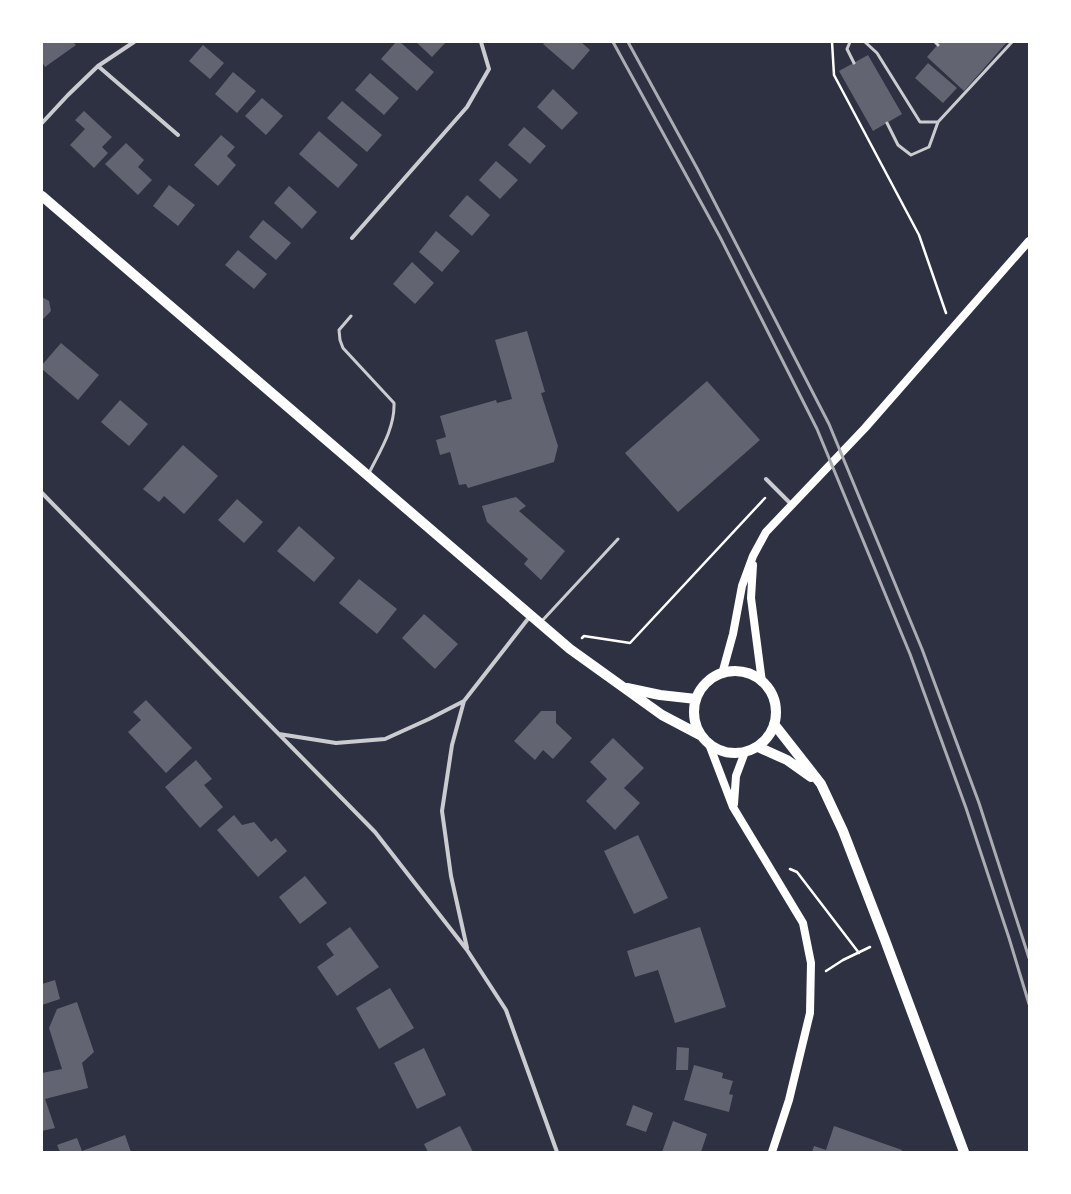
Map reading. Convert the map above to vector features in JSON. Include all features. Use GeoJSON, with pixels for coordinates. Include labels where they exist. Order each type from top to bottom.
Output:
{"type":"FeatureCollection","features":[{"type":"Feature","properties":{"kind":"main road"},"geometry":{"type":"LineString","coordinates":[[42,196],[570,649],[662,715],[700,735],[708,744],[719,750],[731,753],[745,752],[758,747],[768,737],[774,724],[776,713],[774,701],[770,691],[762,682],[741,672],[722,674],[706,683],[696,699],[694,711],[700,735]]}},
{"type":"Feature","properties":{"kind":"main road"},"geometry":{"type":"LineString","coordinates":[[722,674],[733,634],[742,586],[753,556],[766,532],[865,428],[951,328],[1029,241]]}},
{"type":"Feature","properties":{"kind":"main road"},"geometry":{"type":"LineString","coordinates":[[753,556],[751,598],[762,682]]}},
{"type":"Feature","properties":{"kind":"main road"},"geometry":{"type":"LineString","coordinates":[[623,687],[660,695],[696,699]]}},
{"type":"Feature","properties":{"kind":"main road"},"geometry":{"type":"LineString","coordinates":[[774,724],[821,784],[843,831],[964,1152]]}},
{"type":"Feature","properties":{"kind":"main road"},"geometry":{"type":"LineString","coordinates":[[708,744],[733,807],[803,923],[811,963],[810,1013],[789,1100],[772,1152]]}},
{"type":"Feature","properties":{"kind":"main road"},"geometry":{"type":"LineString","coordinates":[[758,747],[787,760],[821,784]]}},
{"type":"Feature","properties":{"kind":"main road"},"geometry":{"type":"LineString","coordinates":[[733,807],[736,776],[745,752]]}},
{"type":"Feature","properties":{"kind":"street"},"geometry":{"type":"LineString","coordinates":[[42,123],[98,66],[134,42]]}},
{"type":"Feature","properties":{"kind":"street"},"geometry":{"type":"LineString","coordinates":[[352,238],[467,107],[489,69],[481,42]]}},
{"type":"Feature","properties":{"kind":"street"},"geometry":{"type":"LineString","coordinates":[[98,66],[178,135]]}},
{"type":"Feature","properties":{"kind":"street"},"geometry":{"type":"LineString","coordinates":[[766,479],[791,504]]}},
{"type":"Feature","properties":{"kind":"street"},"geometry":{"type":"LineString","coordinates":[[42,493],[375,832],[467,950],[506,1010],[557,1152]]}},
{"type":"Feature","properties":{"kind":"street"},"geometry":{"type":"LineString","coordinates":[[467,950],[450,876],[442,812],[452,745],[464,701],[531,615]]}},
{"type":"Feature","properties":{"kind":"street"},"geometry":{"type":"LineString","coordinates":[[279,734],[336,743],[385,739],[464,701]]}},
{"type":"Feature","properties":{"kind":"lane"},"geometry":{"type":"LineString","coordinates":[[850,42],[847,49],[854,63]]}},
{"type":"Feature","properties":{"kind":"lane"},"geometry":{"type":"LineString","coordinates":[[865,42],[877,53],[920,122],[938,122]]}},
{"type":"Feature","properties":{"kind":"lane"},"geometry":{"type":"LineString","coordinates":[[887,123],[898,145],[911,155],[929,147],[938,122],[1012,42]]}},
{"type":"Feature","properties":{"kind":"lane"},"geometry":{"type":"LineString","coordinates":[[351,316],[339,330],[343,348],[394,402],[394,413],[389,434],[368,475]]}},
{"type":"Feature","properties":{"kind":"lane"},"geometry":{"type":"LineString","coordinates":[[540,623],[618,539]]}},
{"type":"Feature","properties":{"kind":"path"},"geometry":{"type":"LineString","coordinates":[[832,42],[834,74],[919,235],[951,328]]}},
{"type":"Feature","properties":{"kind":"path"},"geometry":{"type":"LineString","coordinates":[[570,649],[584,636],[630,643],[775,488]]}},
{"type":"Feature","properties":{"kind":"path"},"geometry":{"type":"LineString","coordinates":[[765,859],[797,872],[859,953]]}},
{"type":"Feature","properties":{"kind":"path"},"geometry":{"type":"LineString","coordinates":[[826,971],[843,960],[885,940]]}},
{"type":"Feature","properties":{"kind":"building"},"geometry":{"type":"Polygon","coordinates":[[[42,42],[73,42],[76,45],[45,67],[42,62],[42,42]]]}},
{"type":"Feature","properties":{"kind":"building"},"geometry":{"type":"Polygon","coordinates":[[[396,42],[400,42],[434,72],[417,91],[381,59],[396,42]]]}},
{"type":"Feature","properties":{"kind":"building"},"geometry":{"type":"Polygon","coordinates":[[[416,42],[446,42],[432,57],[416,42]]]}},
{"type":"Feature","properties":{"kind":"building"},"geometry":{"type":"Polygon","coordinates":[[[545,42],[581,42],[590,50],[573,70],[543,44],[545,42]]]}},
{"type":"Feature","properties":{"kind":"building"},"geometry":{"type":"Polygon","coordinates":[[[940,42],[1007,42],[964,91],[927,57],[940,42]]]}},
{"type":"Feature","properties":{"kind":"building"},"geometry":{"type":"Polygon","coordinates":[[[203,45],[224,63],[210,79],[189,61],[203,45]]]}},
{"type":"Feature","properties":{"kind":"building"},"geometry":{"type":"Polygon","coordinates":[[[868,55],[902,114],[873,131],[839,71],[868,55]]]}},
{"type":"Feature","properties":{"kind":"building"},"geometry":{"type":"Polygon","coordinates":[[[928,63],[957,88],[943,103],[915,78],[928,63]]]}},
{"type":"Feature","properties":{"kind":"building"},"geometry":{"type":"Polygon","coordinates":[[[233,72],[256,91],[237,113],[215,94],[233,72]]]}},
{"type":"Feature","properties":{"kind":"building"},"geometry":{"type":"Polygon","coordinates":[[[370,73],[399,98],[384,115],[355,90],[370,73]]]}},
{"type":"Feature","properties":{"kind":"building"},"geometry":{"type":"Polygon","coordinates":[[[553,89],[578,113],[562,130],[537,107],[553,89]]]}},
{"type":"Feature","properties":{"kind":"building"},"geometry":{"type":"Polygon","coordinates":[[[262,98],[283,116],[266,135],[245,116],[262,98]]]}},
{"type":"Feature","properties":{"kind":"building"},"geometry":{"type":"Polygon","coordinates":[[[342,101],[382,135],[367,152],[327,118],[342,101]]]}},
{"type":"Feature","properties":{"kind":"building"},"geometry":{"type":"Polygon","coordinates":[[[84,111],[112,137],[102,147],[108,153],[94,168],[70,145],[85,129],[75,120],[84,111]]]}},
{"type":"Feature","properties":{"kind":"building"},"geometry":{"type":"Polygon","coordinates":[[[524,127],[546,146],[530,164],[508,145],[524,127]]]}},
{"type":"Feature","properties":{"kind":"building"},"geometry":{"type":"Polygon","coordinates":[[[319,131],[358,165],[338,188],[299,154],[319,131]]]}},
{"type":"Feature","properties":{"kind":"building"},"geometry":{"type":"Polygon","coordinates":[[[221,135],[235,147],[227,156],[236,165],[218,186],[194,165],[221,135]]]}},
{"type":"Feature","properties":{"kind":"building"},"geometry":{"type":"Polygon","coordinates":[[[126,143],[144,160],[138,167],[152,180],[138,195],[105,164],[126,143]]]}},
{"type":"Feature","properties":{"kind":"building"},"geometry":{"type":"Polygon","coordinates":[[[496,161],[518,180],[500,199],[479,180],[496,161]]]}},
{"type":"Feature","properties":{"kind":"building"},"geometry":{"type":"Polygon","coordinates":[[[169,185],[195,205],[178,226],[153,206],[169,185]]]}},
{"type":"Feature","properties":{"kind":"building"},"geometry":{"type":"Polygon","coordinates":[[[289,186],[317,212],[302,229],[274,203],[289,186]]]}},
{"type":"Feature","properties":{"kind":"building"},"geometry":{"type":"Polygon","coordinates":[[[467,195],[490,215],[472,236],[449,216],[467,195]]]}},
{"type":"Feature","properties":{"kind":"building"},"geometry":{"type":"Polygon","coordinates":[[[263,220],[291,243],[276,260],[249,237],[263,220]]]}},
{"type":"Feature","properties":{"kind":"building"},"geometry":{"type":"Polygon","coordinates":[[[436,231],[460,251],[442,272],[419,252],[436,231]]]}},
{"type":"Feature","properties":{"kind":"building"},"geometry":{"type":"Polygon","coordinates":[[[238,250],[267,274],[254,289],[225,265],[238,250]]]}},
{"type":"Feature","properties":{"kind":"building"},"geometry":{"type":"Polygon","coordinates":[[[412,262],[434,283],[415,304],[393,284],[412,262]]]}},
{"type":"Feature","properties":{"kind":"building"},"geometry":{"type":"Polygon","coordinates":[[[42,297],[49,301],[51,311],[42,320],[42,297]]]}},
{"type":"Feature","properties":{"kind":"building"},"geometry":{"type":"Polygon","coordinates":[[[527,331],[545,392],[541,393],[558,446],[554,462],[468,488],[466,484],[459,485],[450,452],[440,455],[436,440],[446,437],[440,416],[496,400],[497,403],[512,399],[495,340],[527,331]]]}},
{"type":"Feature","properties":{"kind":"building"},"geometry":{"type":"Polygon","coordinates":[[[61,343],[99,375],[78,400],[42,369],[42,365],[61,343]]]}},
{"type":"Feature","properties":{"kind":"building"},"geometry":{"type":"Polygon","coordinates":[[[707,381],[760,440],[678,512],[625,453],[707,381]]]}},
{"type":"Feature","properties":{"kind":"building"},"geometry":{"type":"Polygon","coordinates":[[[120,400],[148,424],[129,446],[101,422],[120,400]]]}},
{"type":"Feature","properties":{"kind":"building"},"geometry":{"type":"Polygon","coordinates":[[[183,445],[218,476],[184,514],[164,496],[159,502],[143,489],[183,445]]]}},
{"type":"Feature","properties":{"kind":"building"},"geometry":{"type":"Polygon","coordinates":[[[516,497],[526,506],[519,511],[565,551],[541,580],[524,564],[528,559],[487,522],[482,506],[516,497]]]}},
{"type":"Feature","properties":{"kind":"building"},"geometry":{"type":"Polygon","coordinates":[[[237,499],[263,522],[244,543],[218,520],[237,499]]]}},
{"type":"Feature","properties":{"kind":"building"},"geometry":{"type":"Polygon","coordinates":[[[299,526],[335,558],[314,582],[277,551],[299,526]]]}},
{"type":"Feature","properties":{"kind":"building"},"geometry":{"type":"Polygon","coordinates":[[[359,579],[397,609],[377,634],[339,603],[359,579]]]}},
{"type":"Feature","properties":{"kind":"building"},"geometry":{"type":"Polygon","coordinates":[[[424,614],[458,644],[435,669],[402,638],[424,614]]]}},
{"type":"Feature","properties":{"kind":"building"},"geometry":{"type":"Polygon","coordinates":[[[146,700],[192,748],[166,773],[128,732],[141,720],[133,712],[146,700]]]}},
{"type":"Feature","properties":{"kind":"building"},"geometry":{"type":"Polygon","coordinates":[[[541,711],[556,711],[556,723],[572,738],[553,759],[543,750],[535,760],[514,741],[541,711]]]}},
{"type":"Feature","properties":{"kind":"building"},"geometry":{"type":"Polygon","coordinates":[[[613,738],[644,768],[624,788],[640,803],[615,830],[586,801],[607,779],[590,762],[613,738]]]}},
{"type":"Feature","properties":{"kind":"building"},"geometry":{"type":"Polygon","coordinates":[[[196,760],[212,779],[204,785],[223,807],[200,828],[165,787],[196,760]]]}},
{"type":"Feature","properties":{"kind":"building"},"geometry":{"type":"Polygon","coordinates":[[[234,815],[242,825],[254,822],[271,842],[276,838],[287,851],[258,877],[217,830],[234,815]]]}},
{"type":"Feature","properties":{"kind":"building"},"geometry":{"type":"Polygon","coordinates":[[[638,835],[668,898],[634,914],[604,851],[638,835]]]}},
{"type":"Feature","properties":{"kind":"building"},"geometry":{"type":"Polygon","coordinates":[[[305,876],[327,903],[300,924],[279,897],[305,876]]]}},
{"type":"Feature","properties":{"kind":"building"},"geometry":{"type":"Polygon","coordinates":[[[350,927],[379,967],[337,996],[317,967],[334,955],[326,944],[350,927]]]}},
{"type":"Feature","properties":{"kind":"building"},"geometry":{"type":"Polygon","coordinates":[[[700,927],[726,1007],[675,1023],[658,970],[635,977],[627,951],[700,927]]]}},
{"type":"Feature","properties":{"kind":"building"},"geometry":{"type":"Polygon","coordinates":[[[55,980],[60,999],[42,1005],[42,984],[55,980]]]}},
{"type":"Feature","properties":{"kind":"building"},"geometry":{"type":"Polygon","coordinates":[[[390,988],[414,1028],[379,1049],[356,1008],[390,988]]]}},
{"type":"Feature","properties":{"kind":"building"},"geometry":{"type":"Polygon","coordinates":[[[77,1002],[94,1052],[82,1063],[88,1088],[45,1099],[55,1128],[42,1131],[42,1073],[62,1069],[49,1028],[57,1009],[77,1002]]]}},
{"type":"Feature","properties":{"kind":"building"},"geometry":{"type":"Polygon","coordinates":[[[677,1047],[689,1048],[688,1070],[676,1070],[677,1047]]]}},
{"type":"Feature","properties":{"kind":"building"},"geometry":{"type":"Polygon","coordinates":[[[424,1048],[446,1095],[417,1109],[394,1063],[424,1048]]]}},
{"type":"Feature","properties":{"kind":"building"},"geometry":{"type":"Polygon","coordinates":[[[694,1065],[723,1073],[722,1078],[733,1081],[729,1094],[733,1095],[729,1112],[684,1100],[694,1065]]]}},
{"type":"Feature","properties":{"kind":"building"},"geometry":{"type":"Polygon","coordinates":[[[633,1105],[653,1113],[646,1132],[626,1125],[633,1105]]]}},
{"type":"Feature","properties":{"kind":"building"},"geometry":{"type":"Polygon","coordinates":[[[673,1121],[707,1134],[701,1152],[662,1152],[673,1121]]]}},
{"type":"Feature","properties":{"kind":"building"},"geometry":{"type":"Polygon","coordinates":[[[460,1126],[473,1152],[428,1152],[424,1144],[460,1126]]]}},
{"type":"Feature","properties":{"kind":"building"},"geometry":{"type":"Polygon","coordinates":[[[834,1126],[902,1150],[901,1152],[812,1152],[814,1146],[826,1150],[834,1126]]]}},
{"type":"Feature","properties":{"kind":"building"},"geometry":{"type":"Polygon","coordinates":[[[125,1135],[131,1152],[60,1152],[57,1145],[77,1138],[82,1151],[125,1135]]]}},
{"type":"Feature","properties":{"kind":"railway"},"geometry":{"type":"LineString","coordinates":[[613,42],[720,237],[817,429],[910,654],[966,808],[1029,1004]]}},
{"type":"Feature","properties":{"kind":"railway"},"geometry":{"type":"LineString","coordinates":[[628,42],[698,170],[829,424],[922,649],[979,803],[1029,958]]}}]}
